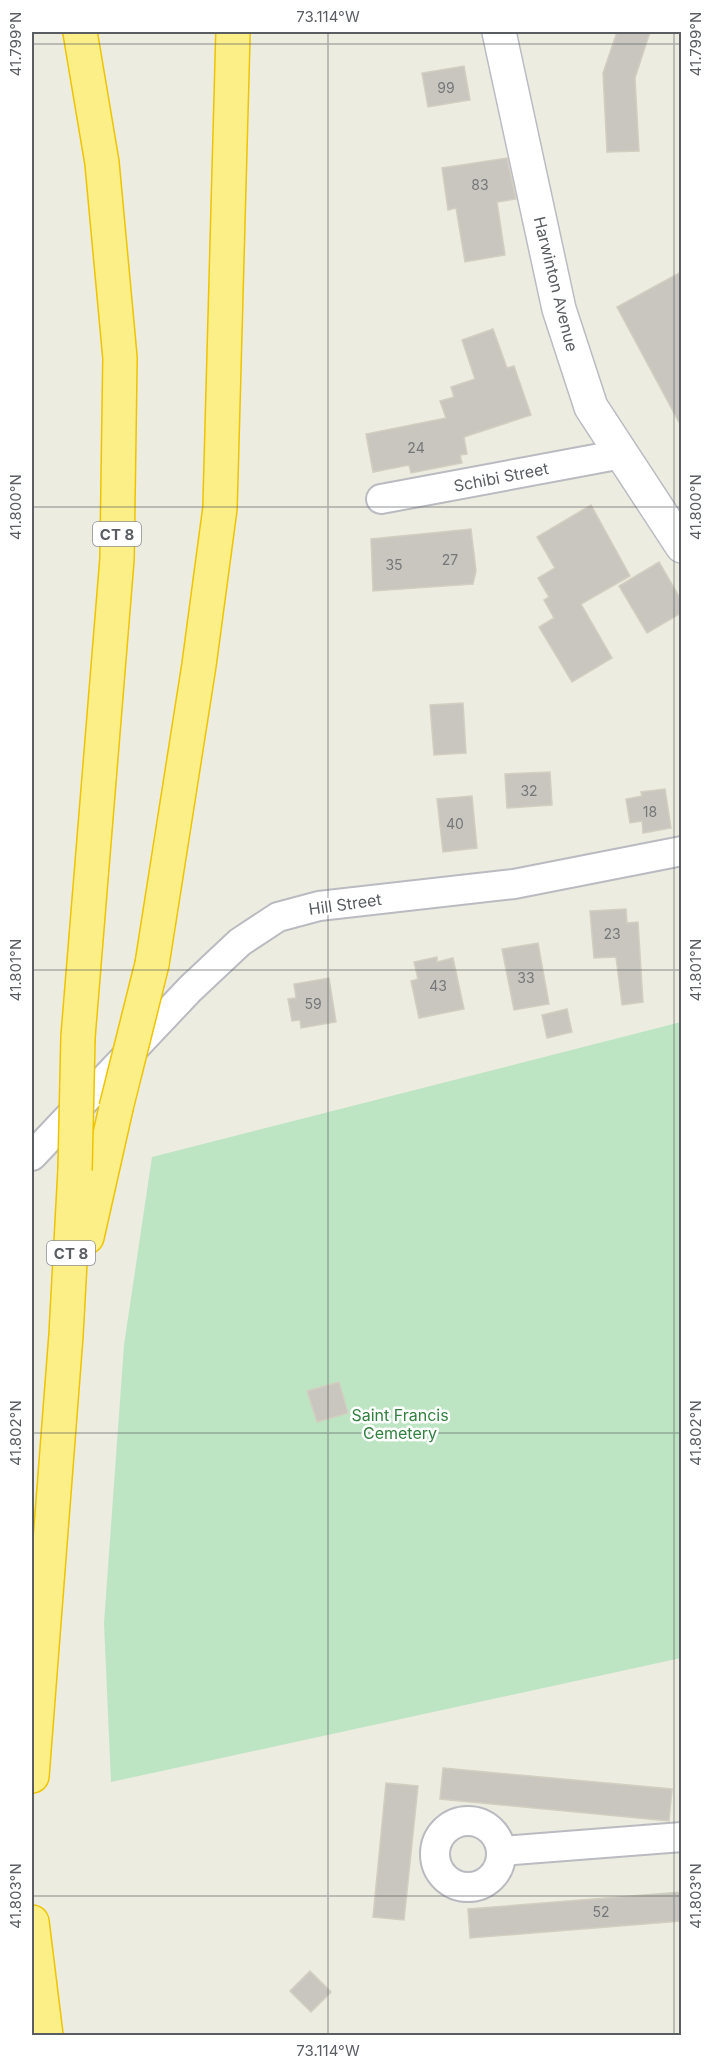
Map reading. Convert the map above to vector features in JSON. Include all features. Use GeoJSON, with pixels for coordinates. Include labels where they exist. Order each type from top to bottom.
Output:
{"type":"FeatureCollection","features":[{"type":"Feature","properties":{"kind":"highway","name":"CT 8"},"geometry":{"type":"LineString","coordinates":[[32,1776],[66,1335],[75,1170],[78,1037],[117,560],[120,358],[102,163],[80,32]]}},
{"type":"Feature","properties":{"kind":"highway"},"geometry":{"type":"LineString","coordinates":[[66,1335],[116,1108],[152,964],[199,665],[220,508],[233,32]]}},
{"type":"Feature","properties":{"kind":"highway"},"geometry":{"type":"LineString","coordinates":[[32,1922],[46,2036]]}},
{"type":"Feature","properties":{"kind":"main road","name":"Harwinton Avenue"},"geometry":{"type":"LineString","coordinates":[[499,32],[559,309],[591,407],[681,546]]}},
{"type":"Feature","properties":{"kind":"street","name":"Schibi Street"},"geometry":{"type":"LineString","coordinates":[[381,499],[622,454]]}},
{"type":"Feature","properties":{"kind":"street","name":"Hill Street"},"geometry":{"type":"LineString","coordinates":[[32,1156],[190,989],[240,942],[278,917],[319,906],[514,884],[681,851]]}},
{"type":"Feature","properties":{"kind":"street"},"geometry":{"type":"LineString","coordinates":[[501,1851],[681,1837]]}},
{"type":"Feature","properties":{"kind":"green space","name":"Saint Francis Cemetery"},"geometry":{"type":"Polygon","coordinates":[[[681,1022],[681,1658],[111,1782],[104,1623],[124,1345],[152,1157],[681,1022]]]}},
{"type":"Feature","properties":{"kind":"building"},"geometry":{"type":"Polygon","coordinates":[[[617,32],[650,32],[635,78],[639,151],[607,152],[603,73],[617,32]]]}},
{"type":"Feature","properties":{"kind":"building"},"geometry":{"type":"Polygon","coordinates":[[[464,66],[470,100],[428,107],[422,73],[464,66]]]}},
{"type":"Feature","properties":{"kind":"building"},"geometry":{"type":"Polygon","coordinates":[[[507,158],[516,199],[497,202],[505,255],[465,262],[456,208],[448,210],[442,168],[507,158]]]}},
{"type":"Feature","properties":{"kind":"building"},"geometry":{"type":"Polygon","coordinates":[[[681,272],[681,426],[617,307],[681,272]]]}},
{"type":"Feature","properties":{"kind":"building"},"geometry":{"type":"Polygon","coordinates":[[[493,329],[507,368],[514,366],[531,415],[464,437],[467,454],[460,455],[462,463],[411,473],[409,465],[373,472],[366,434],[446,418],[440,401],[454,397],[451,387],[475,379],[462,340],[493,329]]]}},
{"type":"Feature","properties":{"kind":"building"},"geometry":{"type":"Polygon","coordinates":[[[591,505],[630,576],[581,604],[612,658],[572,682],[539,627],[554,618],[544,600],[549,597],[538,578],[555,568],[537,537],[591,505]]]}},
{"type":"Feature","properties":{"kind":"building"},"geometry":{"type":"Polygon","coordinates":[[[471,529],[476,571],[473,584],[373,591],[371,539],[471,529]]]}},
{"type":"Feature","properties":{"kind":"building"},"geometry":{"type":"Polygon","coordinates":[[[659,562],[681,600],[681,613],[647,633],[619,586],[659,562]]]}},
{"type":"Feature","properties":{"kind":"building"},"geometry":{"type":"Polygon","coordinates":[[[463,703],[466,753],[434,755],[430,705],[463,703]]]}},
{"type":"Feature","properties":{"kind":"building"},"geometry":{"type":"Polygon","coordinates":[[[550,772],[552,805],[507,808],[505,774],[550,772]]]}},
{"type":"Feature","properties":{"kind":"building"},"geometry":{"type":"Polygon","coordinates":[[[665,789],[671,828],[643,833],[642,821],[630,823],[626,799],[642,796],[641,792],[665,789]]]}},
{"type":"Feature","properties":{"kind":"building"},"geometry":{"type":"Polygon","coordinates":[[[472,796],[477,848],[443,852],[437,799],[472,796]]]}},
{"type":"Feature","properties":{"kind":"building"},"geometry":{"type":"Polygon","coordinates":[[[626,909],[627,923],[638,922],[643,1002],[622,1005],[616,957],[594,958],[590,911],[626,909]]]}},
{"type":"Feature","properties":{"kind":"building"},"geometry":{"type":"Polygon","coordinates":[[[538,943],[549,1004],[514,1010],[502,949],[538,943]]]}},
{"type":"Feature","properties":{"kind":"building"},"geometry":{"type":"Polygon","coordinates":[[[437,957],[437,962],[453,958],[464,1009],[419,1018],[411,981],[418,979],[414,962],[437,957]]]}},
{"type":"Feature","properties":{"kind":"building"},"geometry":{"type":"Polygon","coordinates":[[[329,978],[336,1022],[301,1028],[300,1020],[292,1021],[288,999],[296,998],[294,984],[329,978]]]}},
{"type":"Feature","properties":{"kind":"building"},"geometry":{"type":"Polygon","coordinates":[[[567,1009],[572,1032],[547,1038],[542,1015],[567,1009]]]}},
{"type":"Feature","properties":{"kind":"building"},"geometry":{"type":"Polygon","coordinates":[[[339,1382],[348,1413],[317,1422],[307,1391],[339,1382]]]}},
{"type":"Feature","properties":{"kind":"building"},"geometry":{"type":"Polygon","coordinates":[[[443,1768],[672,1789],[669,1821],[440,1799],[443,1768]]]}},
{"type":"Feature","properties":{"kind":"building"},"geometry":{"type":"Polygon","coordinates":[[[386,1783],[418,1786],[404,1920],[373,1917],[386,1783]]]}},
{"type":"Feature","properties":{"kind":"building"},"geometry":{"type":"Polygon","coordinates":[[[681,1892],[681,1921],[470,1938],[468,1909],[681,1892]]]}},
{"type":"Feature","properties":{"kind":"building"},"geometry":{"type":"Polygon","coordinates":[[[310,1971],[331,1992],[311,2012],[290,1991],[310,1971]]]}}]}
